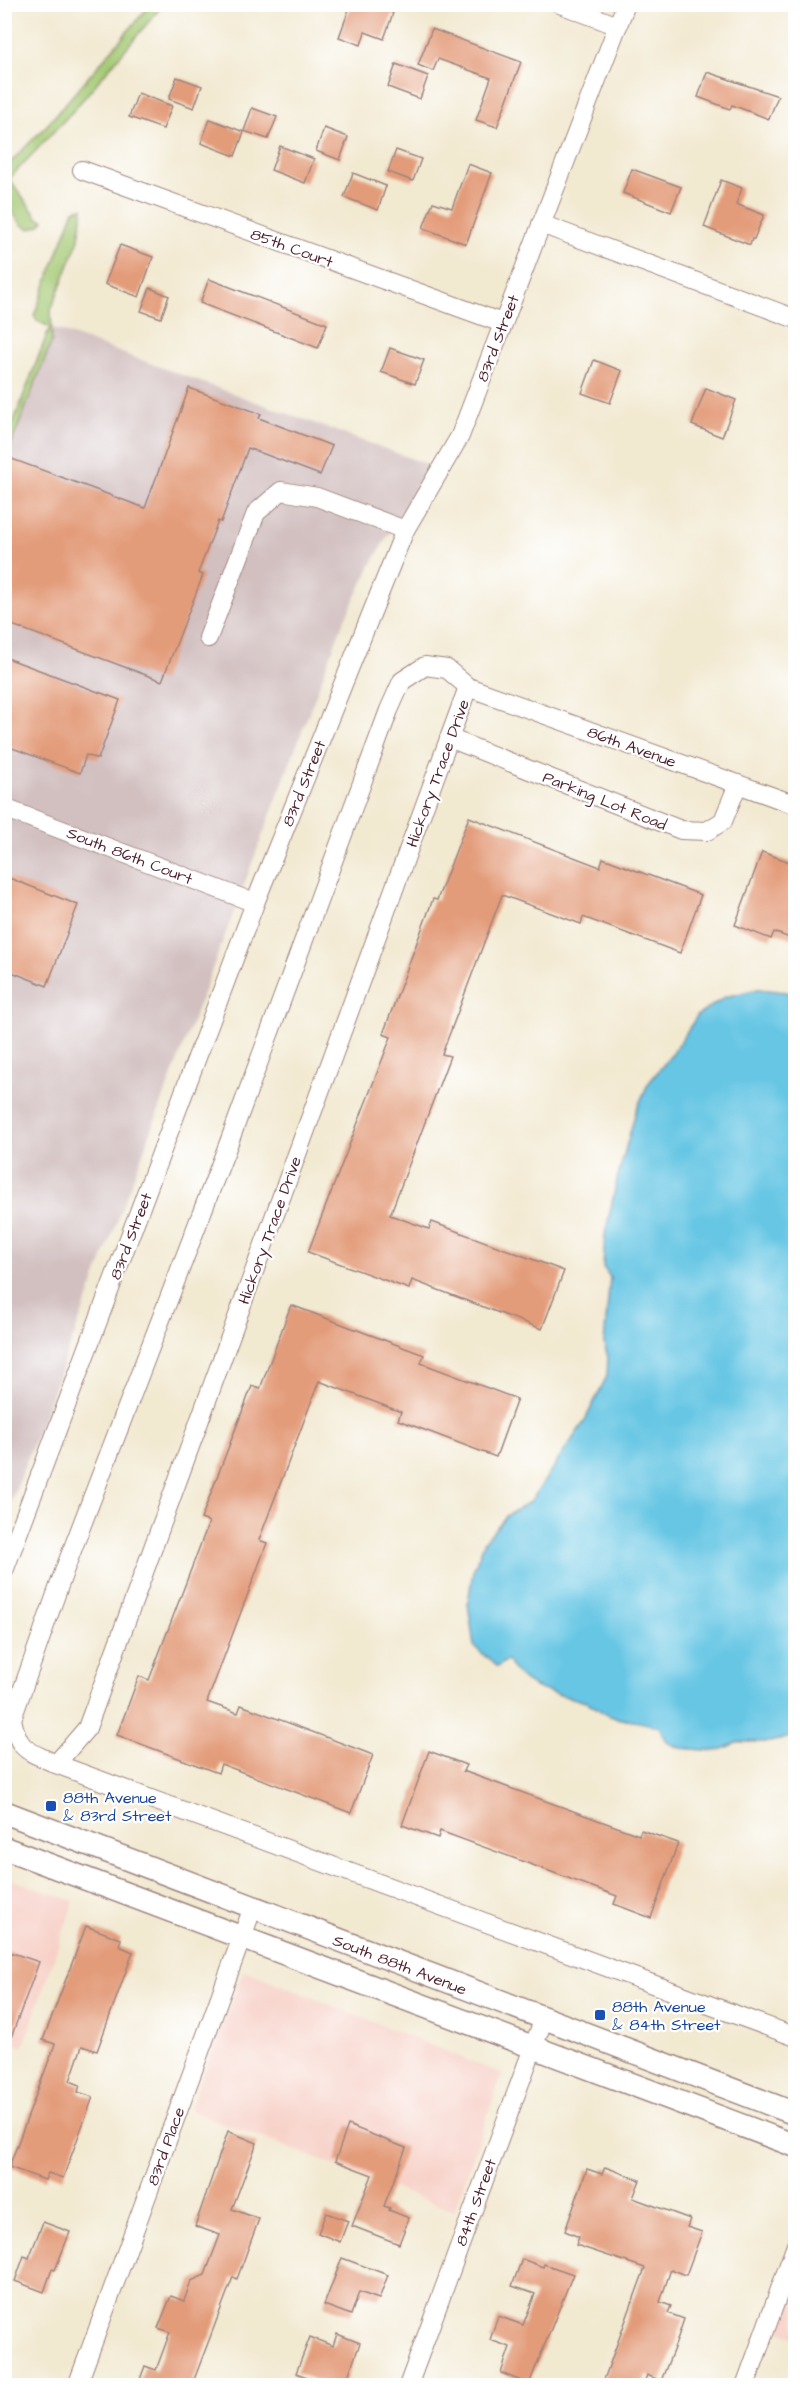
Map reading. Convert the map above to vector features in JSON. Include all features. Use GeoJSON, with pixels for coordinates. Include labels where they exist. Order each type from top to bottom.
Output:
{"type":"FeatureCollection","features":[{"type":"Feature","properties":{"kind":"street"},"geometry":{"type":"LineString","coordinates":[[560,4],[618,26]]}},
{"type":"Feature","properties":{"kind":"street","name":"83rd Street"},"geometry":{"type":"LineString","coordinates":[[4,1571],[255,903],[405,530],[459,436],[626,4]]}},
{"type":"Feature","properties":{"kind":"street","name":"85th Court"},"geometry":{"type":"LineString","coordinates":[[82,170],[502,323]]}},
{"type":"Feature","properties":{"kind":"street"},"geometry":{"type":"LineString","coordinates":[[541,224],[795,319]]}},
{"type":"Feature","properties":{"kind":"street"},"geometry":{"type":"LineString","coordinates":[[208,638],[256,513],[281,491],[318,496],[405,530]]}},
{"type":"Feature","properties":{"kind":"street","name":"86th Avenue"},"geometry":{"type":"LineString","coordinates":[[795,805],[468,687],[447,669],[425,666],[402,681],[389,710],[231,1137],[66,1566],[12,1719],[16,1740],[27,1750],[56,1764],[795,2037]]}},
{"type":"Feature","properties":{"kind":"street","name":"Hickory Trace Drive"},"geometry":{"type":"LineString","coordinates":[[56,1764],[87,1728],[468,687]]}},
{"type":"Feature","properties":{"kind":"street","name":"Parking Lot Road"},"geometry":{"type":"LineString","coordinates":[[450,738],[681,830],[707,831],[723,821],[738,784]]}},
{"type":"Feature","properties":{"kind":"street","name":"South 86th Court"},"geometry":{"type":"LineString","coordinates":[[4,808],[255,903]]}},
{"type":"Feature","properties":{"kind":"street","name":"South 88th Avenue"},"geometry":{"type":"LineString","coordinates":[[4,1812],[795,2114]]}},
{"type":"Feature","properties":{"kind":"street","name":"South 88th Avenue"},"geometry":{"type":"LineString","coordinates":[[4,1848],[795,2146]]}},
{"type":"Feature","properties":{"kind":"street","name":"83rd Place"},"geometry":{"type":"LineString","coordinates":[[77,2385],[253,1907]]}},
{"type":"Feature","properties":{"kind":"street","name":"84th Street"},"geometry":{"type":"LineString","coordinates":[[408,2385],[544,2018]]}},
{"type":"Feature","properties":{"kind":"street"},"geometry":{"type":"LineString","coordinates":[[745,2385],[795,2245]]}},
{"type":"Feature","properties":{"kind":"shaded area"},"geometry":{"type":"Polygon","coordinates":[[[53,328],[429,465],[372,563],[342,625],[5,1518],[4,440],[12,442],[52,341],[53,328]]]}},
{"type":"Feature","properties":{"kind":"shaded area"},"geometry":{"type":"Polygon","coordinates":[[[4,1877],[74,1901],[23,2047],[5,2040],[4,1877]]]}},
{"type":"Feature","properties":{"kind":"shaded area"},"geometry":{"type":"Polygon","coordinates":[[[244,1970],[502,2074],[454,2211],[189,2110],[244,1970]]]}},
{"type":"Feature","properties":{"kind":"shaded area"},"geometry":{"type":"Polygon","coordinates":[[[795,2279],[795,2337],[776,2330],[795,2279]]]}},
{"type":"Feature","properties":{"kind":"green space"},"geometry":{"type":"Polygon","coordinates":[[[151,4],[163,5],[73,111],[9,179],[38,218],[44,220],[40,225],[30,229],[22,225],[5,203],[5,168],[48,124],[151,4]]]}},
{"type":"Feature","properties":{"kind":"green space"},"geometry":{"type":"Polygon","coordinates":[[[83,208],[79,239],[51,310],[52,341],[12,442],[5,439],[5,421],[13,423],[50,327],[37,321],[34,316],[74,210],[83,208]]]}},
{"type":"Feature","properties":{"kind":"water"},"geometry":{"type":"Polygon","coordinates":[[[758,989],[795,995],[795,1736],[770,1742],[739,1742],[717,1751],[680,1748],[668,1743],[659,1727],[610,1716],[586,1702],[541,1690],[523,1679],[507,1660],[497,1667],[474,1646],[468,1603],[473,1571],[485,1541],[506,1516],[531,1501],[584,1422],[607,1376],[608,1357],[604,1344],[610,1277],[603,1267],[605,1235],[636,1111],[648,1084],[673,1053],[697,1016],[725,997],[758,989]]]}},
{"type":"Feature","properties":{"kind":"building"},"geometry":{"type":"Polygon","coordinates":[[[351,4],[369,4],[393,13],[384,39],[365,32],[361,45],[339,37],[351,4]]]}},
{"type":"Feature","properties":{"kind":"building"},"geometry":{"type":"Polygon","coordinates":[[[432,29],[521,62],[497,127],[476,120],[491,78],[438,59],[433,71],[418,65],[432,29]]]}},
{"type":"Feature","properties":{"kind":"building"},"geometry":{"type":"Polygon","coordinates":[[[396,64],[428,76],[420,99],[388,87],[396,64]]]}},
{"type":"Feature","properties":{"kind":"building"},"geometry":{"type":"Polygon","coordinates":[[[707,72],[778,96],[769,119],[732,105],[730,109],[698,97],[707,72]]]}},
{"type":"Feature","properties":{"kind":"building"},"geometry":{"type":"Polygon","coordinates":[[[177,77],[202,86],[194,108],[169,99],[177,77]]]}},
{"type":"Feature","properties":{"kind":"building"},"geometry":{"type":"Polygon","coordinates":[[[138,93],[172,106],[163,129],[129,117],[138,93]]]}},
{"type":"Feature","properties":{"kind":"building"},"geometry":{"type":"Polygon","coordinates":[[[252,108],[277,117],[268,139],[244,131],[252,108]]]}},
{"type":"Feature","properties":{"kind":"building"},"geometry":{"type":"Polygon","coordinates":[[[210,119],[244,132],[235,156],[201,143],[210,119]]]}},
{"type":"Feature","properties":{"kind":"building"},"geometry":{"type":"Polygon","coordinates":[[[324,128],[348,137],[340,160],[316,151],[324,128]]]}},
{"type":"Feature","properties":{"kind":"building"},"geometry":{"type":"Polygon","coordinates":[[[280,146],[314,159],[305,183],[271,170],[280,146]]]}},
{"type":"Feature","properties":{"kind":"building"},"geometry":{"type":"Polygon","coordinates":[[[396,150],[421,159],[413,181],[388,172],[396,150]]]}},
{"type":"Feature","properties":{"kind":"building"},"geometry":{"type":"Polygon","coordinates":[[[468,164],[492,173],[466,244],[423,228],[433,202],[452,208],[468,164]]]}},
{"type":"Feature","properties":{"kind":"building"},"geometry":{"type":"Polygon","coordinates":[[[632,169],[681,187],[671,212],[623,193],[632,169]]]}},
{"type":"Feature","properties":{"kind":"building"},"geometry":{"type":"Polygon","coordinates":[[[353,173],[386,186],[378,210],[344,197],[353,173]]]}},
{"type":"Feature","properties":{"kind":"building"},"geometry":{"type":"Polygon","coordinates":[[[721,180],[742,188],[736,204],[764,215],[750,245],[704,227],[721,180]]]}},
{"type":"Feature","properties":{"kind":"building"},"geometry":{"type":"Polygon","coordinates":[[[120,245],[153,257],[139,297],[105,284],[120,245]]]}},
{"type":"Feature","properties":{"kind":"building"},"geometry":{"type":"Polygon","coordinates":[[[209,279],[327,324],[318,348],[200,303],[209,279]]]}},
{"type":"Feature","properties":{"kind":"building"},"geometry":{"type":"Polygon","coordinates":[[[150,288],[169,296],[161,318],[141,311],[150,288]]]}},
{"type":"Feature","properties":{"kind":"building"},"geometry":{"type":"Polygon","coordinates":[[[390,348],[424,360],[415,384],[381,372],[390,348]]]}},
{"type":"Feature","properties":{"kind":"building"},"geometry":{"type":"Polygon","coordinates":[[[594,360],[622,371],[610,403],[582,393],[594,360]]]}},
{"type":"Feature","properties":{"kind":"building"},"geometry":{"type":"Polygon","coordinates":[[[189,388],[261,414],[259,418],[332,446],[320,475],[248,448],[221,522],[218,521],[198,573],[203,575],[162,681],[4,622],[4,456],[145,508],[189,388]]]}},
{"type":"Feature","properties":{"kind":"building"},"geometry":{"type":"Polygon","coordinates":[[[706,388],[736,400],[722,437],[692,425],[706,388]]]}},
{"type":"Feature","properties":{"kind":"building"},"geometry":{"type":"Polygon","coordinates":[[[4,657],[120,700],[98,759],[86,755],[80,773],[4,745],[4,657]]]}},
{"type":"Feature","properties":{"kind":"building"},"geometry":{"type":"Polygon","coordinates":[[[469,817],[600,867],[603,858],[701,895],[680,953],[583,917],[581,924],[502,895],[442,1054],[450,1056],[390,1215],[429,1229],[432,1222],[564,1271],[542,1329],[412,1280],[409,1289],[308,1252],[391,1037],[383,1034],[433,899],[437,900],[469,817]]]}},
{"type":"Feature","properties":{"kind":"building"},"geometry":{"type":"Polygon","coordinates":[[[762,852],[795,864],[795,940],[774,932],[771,939],[735,925],[762,852]]]}},
{"type":"Feature","properties":{"kind":"building"},"geometry":{"type":"Polygon","coordinates":[[[4,876],[78,905],[47,986],[4,969],[4,876]]]}},
{"type":"Feature","properties":{"kind":"building"},"geometry":{"type":"Polygon","coordinates":[[[291,1305],[424,1355],[421,1363],[517,1399],[496,1457],[398,1420],[401,1412],[319,1381],[259,1540],[267,1543],[207,1702],[238,1713],[241,1705],[373,1755],[351,1813],[221,1764],[218,1773],[117,1735],[139,1676],[149,1680],[209,1522],[201,1519],[252,1386],[260,1389],[291,1305]]]}},
{"type":"Feature","properties":{"kind":"building"},"geometry":{"type":"Polygon","coordinates":[[[429,1751],[466,1765],[463,1771],[639,1835],[641,1830],[678,1843],[651,1918],[614,1904],[617,1896],[440,1831],[438,1838],[402,1825],[429,1751]]]}},
{"type":"Feature","properties":{"kind":"building"},"geometry":{"type":"Polygon","coordinates":[[[86,1926],[121,1939],[119,1946],[133,1952],[97,2051],[82,2046],[70,2081],[80,2085],[78,2092],[93,2097],[63,2178],[48,2173],[45,2180],[9,2167],[55,2044],[43,2040],[86,1926]]]}},
{"type":"Feature","properties":{"kind":"building"},"geometry":{"type":"Polygon","coordinates":[[[4,1950],[39,1962],[6,2051],[4,2050],[4,1950]]]}},
{"type":"Feature","properties":{"kind":"building"},"geometry":{"type":"Polygon","coordinates":[[[348,2125],[406,2148],[384,2206],[409,2218],[399,2244],[352,2226],[372,2175],[335,2161],[348,2125]]]}},
{"type":"Feature","properties":{"kind":"building"},"geometry":{"type":"Polygon","coordinates":[[[228,2131],[257,2143],[232,2209],[259,2219],[237,2279],[233,2277],[192,2385],[138,2385],[145,2366],[156,2370],[170,2332],[158,2328],[171,2296],[184,2301],[191,2281],[205,2275],[220,2235],[195,2226],[228,2131]]]}},
{"type":"Feature","properties":{"kind":"building"},"geometry":{"type":"Polygon","coordinates":[[[605,2167],[640,2180],[633,2198],[690,2219],[687,2227],[702,2232],[686,2275],[671,2269],[660,2302],[671,2306],[668,2313],[684,2319],[676,2343],[661,2381],[647,2375],[643,2385],[602,2385],[645,2268],[576,2245],[579,2237],[565,2231],[587,2169],[602,2174],[605,2167]]]}},
{"type":"Feature","properties":{"kind":"building"},"geometry":{"type":"Polygon","coordinates":[[[326,2213],[348,2221],[340,2242],[318,2233],[326,2213]]]}},
{"type":"Feature","properties":{"kind":"building"},"geometry":{"type":"Polygon","coordinates":[[[43,2222],[70,2232],[55,2270],[52,2269],[44,2292],[15,2281],[24,2256],[29,2258],[43,2222]]]}},
{"type":"Feature","properties":{"kind":"building"},"geometry":{"type":"Polygon","coordinates":[[[342,2258],[388,2275],[379,2299],[359,2292],[351,2315],[324,2305],[342,2258]]]}},
{"type":"Feature","properties":{"kind":"building"},"geometry":{"type":"Polygon","coordinates":[[[522,2259],[573,2274],[529,2384],[501,2373],[510,2347],[490,2340],[498,2316],[523,2325],[535,2294],[512,2286],[522,2259]]]}},
{"type":"Feature","properties":{"kind":"building"},"geometry":{"type":"Polygon","coordinates":[[[337,2334],[360,2343],[345,2385],[329,2385],[296,2373],[310,2337],[333,2346],[337,2334]]]}},
{"type":"Feature","properties":{"kind":"place","name":"88th Avenue & 83rd Street"},"geometry":{"type":"Point","coordinates":[51,1806]}},
{"type":"Feature","properties":{"kind":"place","name":"88th Avenue & 84th Street"},"geometry":{"type":"Point","coordinates":[600,2015]}}]}
